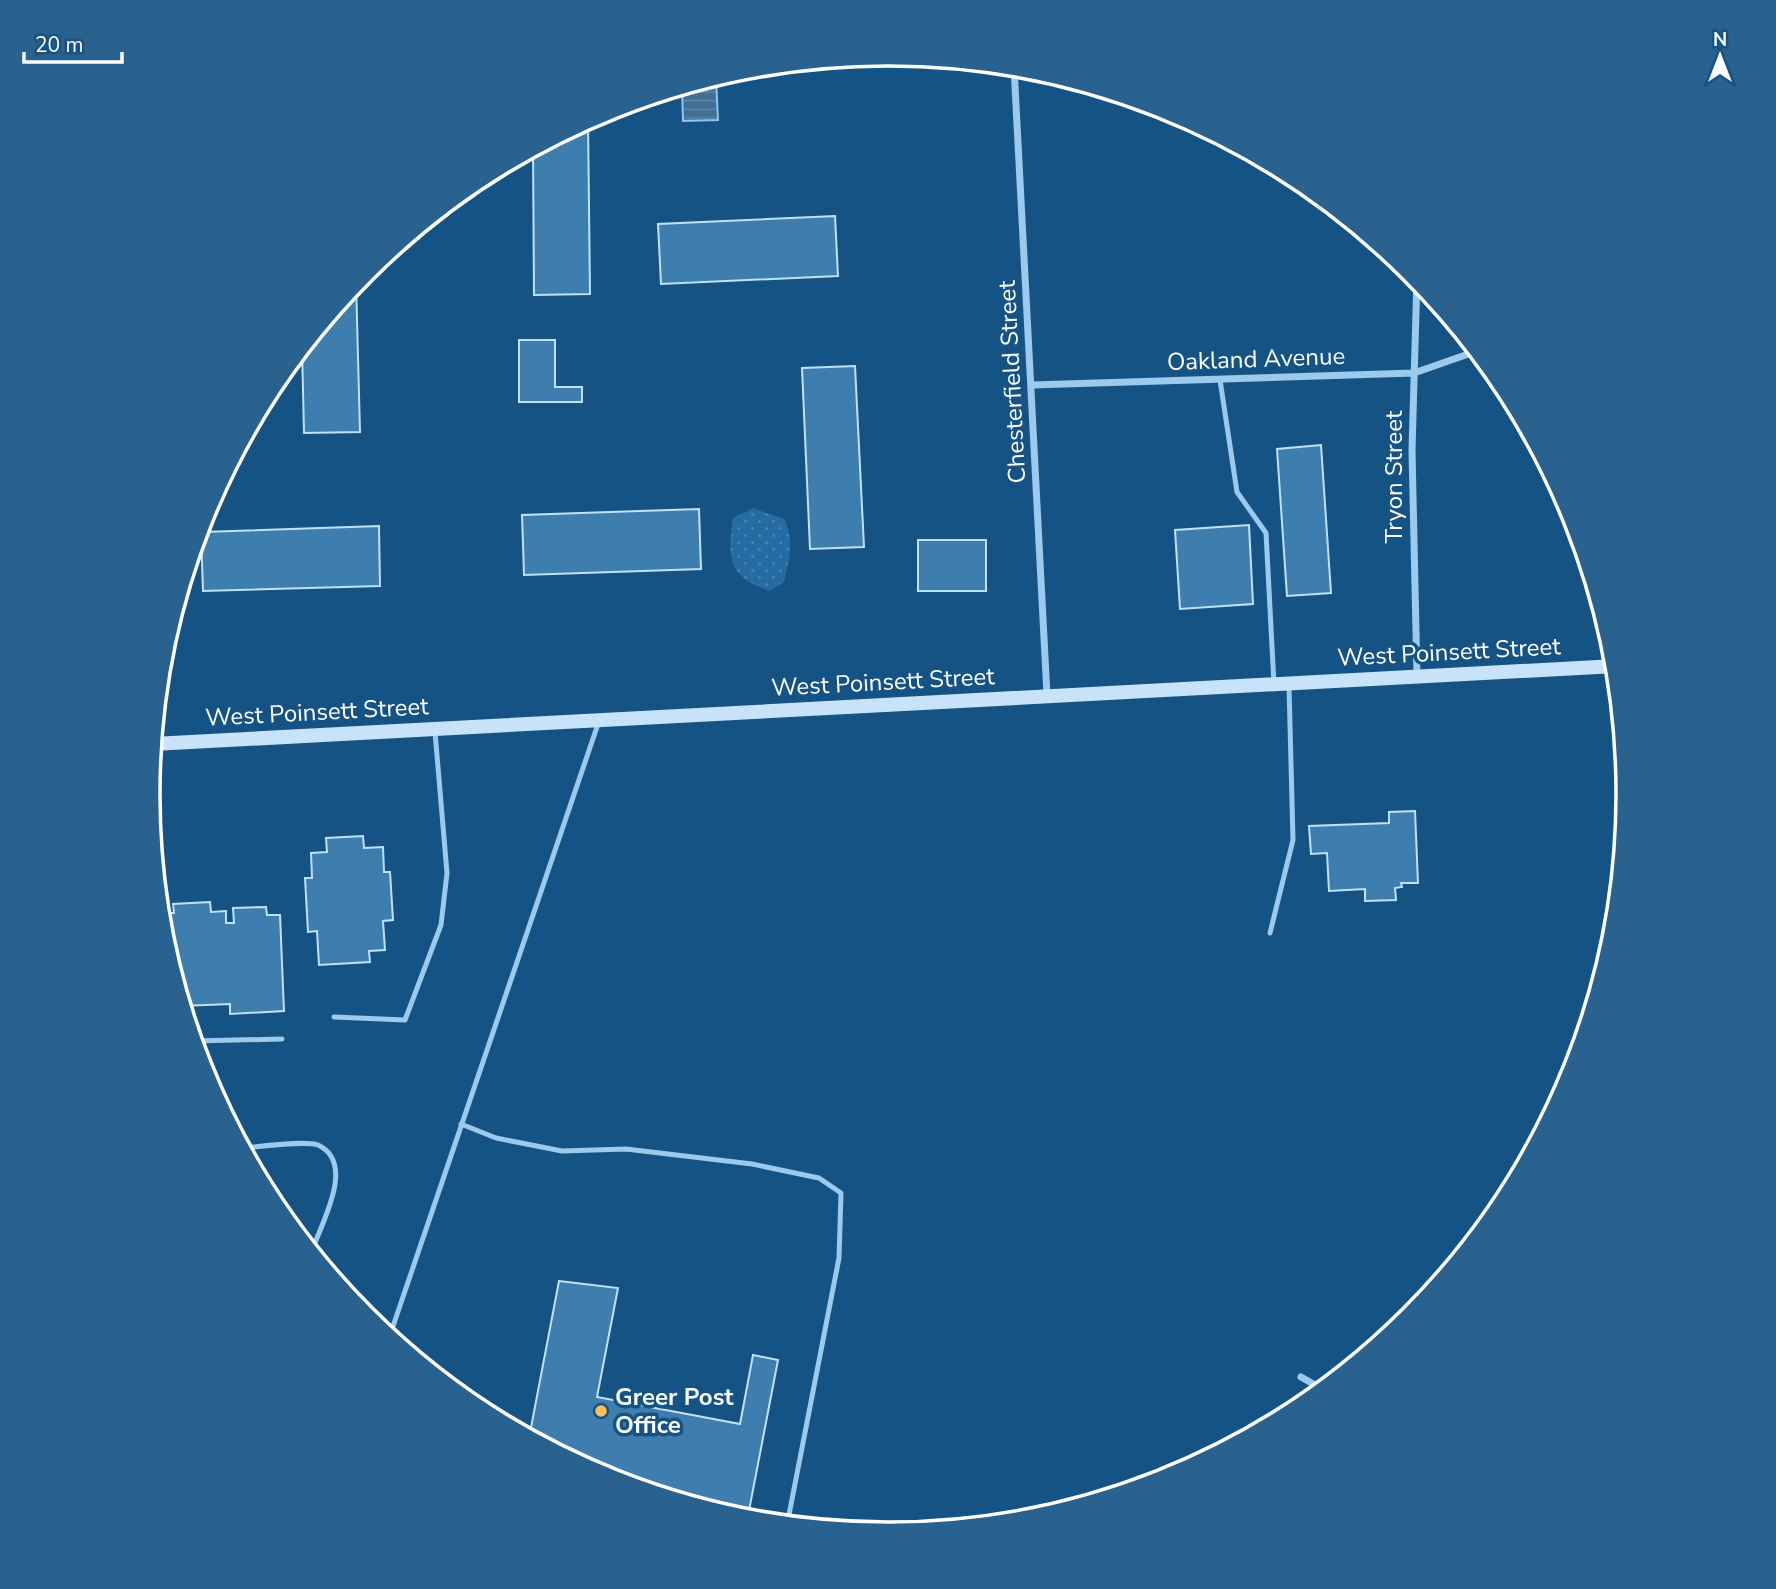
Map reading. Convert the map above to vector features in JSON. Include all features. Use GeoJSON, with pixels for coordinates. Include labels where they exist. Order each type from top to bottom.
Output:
{"type":"FeatureCollection","features":[{"type":"Feature","properties":{"kind":"main road","name":"West Poinsett Street"},"geometry":{"type":"LineString","coordinates":[[162,744],[1604,667]]}},
{"type":"Feature","properties":{"kind":"street","name":"Chesterfield Street"},"geometry":{"type":"LineString","coordinates":[[1015,78],[1047,695]]}},
{"type":"Feature","properties":{"kind":"street","name":"Tryon Street"},"geometry":{"type":"LineString","coordinates":[[1416,293],[1412,450],[1417,677]]}},
{"type":"Feature","properties":{"kind":"street","name":"Oakland Avenue"},"geometry":{"type":"LineString","coordinates":[[1032,385],[1414,373],[1468,354]]}},
{"type":"Feature","properties":{"kind":"street"},"geometry":{"type":"LineString","coordinates":[[1301,1377],[1314,1384]]}},
{"type":"Feature","properties":{"kind":"lane"},"geometry":{"type":"LineString","coordinates":[[1220,380],[1237,492],[1266,533],[1282,684],[1293,840],[1270,933]]}},
{"type":"Feature","properties":{"kind":"lane"},"geometry":{"type":"LineString","coordinates":[[393,1327],[598,720]]}},
{"type":"Feature","properties":{"kind":"lane"},"geometry":{"type":"LineString","coordinates":[[334,1017],[405,1020],[441,925],[447,873],[435,729]]}},
{"type":"Feature","properties":{"kind":"lane"},"geometry":{"type":"LineString","coordinates":[[203,1041],[282,1039]]}},
{"type":"Feature","properties":{"kind":"lane"},"geometry":{"type":"LineString","coordinates":[[461,1124],[495,1138],[562,1151],[626,1149],[752,1164],[818,1178],[841,1193],[839,1258],[789,1515]]}},
{"type":"Feature","properties":{"kind":"lane"},"geometry":{"type":"LineString","coordinates":[[252,1147],[316,1144],[332,1156],[339,1178],[315,1243]]}},
{"type":"Feature","properties":{"kind":"shaded area"},"geometry":{"type":"Polygon","coordinates":[[[716,87],[718,120],[683,121],[682,96],[716,87]]]}},
{"type":"Feature","properties":{"kind":"shaded area"},"geometry":{"type":"Polygon","coordinates":[[[753,508],[784,519],[789,535],[790,550],[784,582],[770,591],[738,572],[731,555],[733,518],[753,508]]]}},
{"type":"Feature","properties":{"kind":"building"},"geometry":{"type":"Polygon","coordinates":[[[588,132],[590,294],[534,295],[533,159],[588,132]]]}},
{"type":"Feature","properties":{"kind":"building"},"geometry":{"type":"Polygon","coordinates":[[[835,216],[838,276],[661,284],[658,224],[835,216]]]}},
{"type":"Feature","properties":{"kind":"building"},"geometry":{"type":"Polygon","coordinates":[[[356,298],[360,432],[304,433],[302,362],[356,298]]]}},
{"type":"Feature","properties":{"kind":"building"},"geometry":{"type":"Polygon","coordinates":[[[519,340],[555,340],[555,387],[582,387],[582,402],[519,402],[519,340]]]}},
{"type":"Feature","properties":{"kind":"building"},"geometry":{"type":"Polygon","coordinates":[[[855,366],[864,547],[810,549],[802,368],[855,366]]]}},
{"type":"Feature","properties":{"kind":"building"},"geometry":{"type":"Polygon","coordinates":[[[1321,445],[1331,593],[1287,596],[1277,449],[1321,445]]]}},
{"type":"Feature","properties":{"kind":"building"},"geometry":{"type":"Polygon","coordinates":[[[699,509],[701,569],[524,575],[522,515],[699,509]]]}},
{"type":"Feature","properties":{"kind":"building"},"geometry":{"type":"Polygon","coordinates":[[[1249,525],[1253,604],[1180,609],[1175,530],[1249,525]]]}},
{"type":"Feature","properties":{"kind":"building"},"geometry":{"type":"Polygon","coordinates":[[[379,526],[380,586],[203,591],[202,553],[209,532],[379,526]]]}},
{"type":"Feature","properties":{"kind":"building"},"geometry":{"type":"Polygon","coordinates":[[[918,540],[986,540],[986,591],[918,591],[918,540]]]}},
{"type":"Feature","properties":{"kind":"building"},"geometry":{"type":"Polygon","coordinates":[[[1415,811],[1418,883],[1401,883],[1402,887],[1395,888],[1396,900],[1365,901],[1365,889],[1329,891],[1327,853],[1311,854],[1309,826],[1389,823],[1389,812],[1415,811]]]}},
{"type":"Feature","properties":{"kind":"building"},"geometry":{"type":"Polygon","coordinates":[[[363,836],[364,848],[383,847],[384,872],[390,872],[393,920],[383,921],[385,950],[369,951],[370,962],[319,965],[317,931],[308,932],[305,878],[312,878],[311,853],[327,852],[326,838],[363,836]]]}},
{"type":"Feature","properties":{"kind":"building"},"geometry":{"type":"Polygon","coordinates":[[[210,902],[211,912],[226,911],[226,923],[234,923],[233,908],[266,907],[267,915],[280,915],[284,1011],[230,1014],[230,1004],[192,1006],[174,937],[170,913],[174,913],[173,904],[210,902]]]}},
{"type":"Feature","properties":{"kind":"building","name":"Greer Post Office"},"geometry":{"type":"Polygon","coordinates":[[[559,1281],[618,1288],[597,1397],[740,1424],[753,1355],[778,1360],[749,1509],[654,1484],[609,1467],[531,1429],[559,1281]]]}},
{"type":"Feature","properties":{"kind":"place","name":"Greer Post Office"},"geometry":{"type":"Point","coordinates":[601,1411]}}]}
